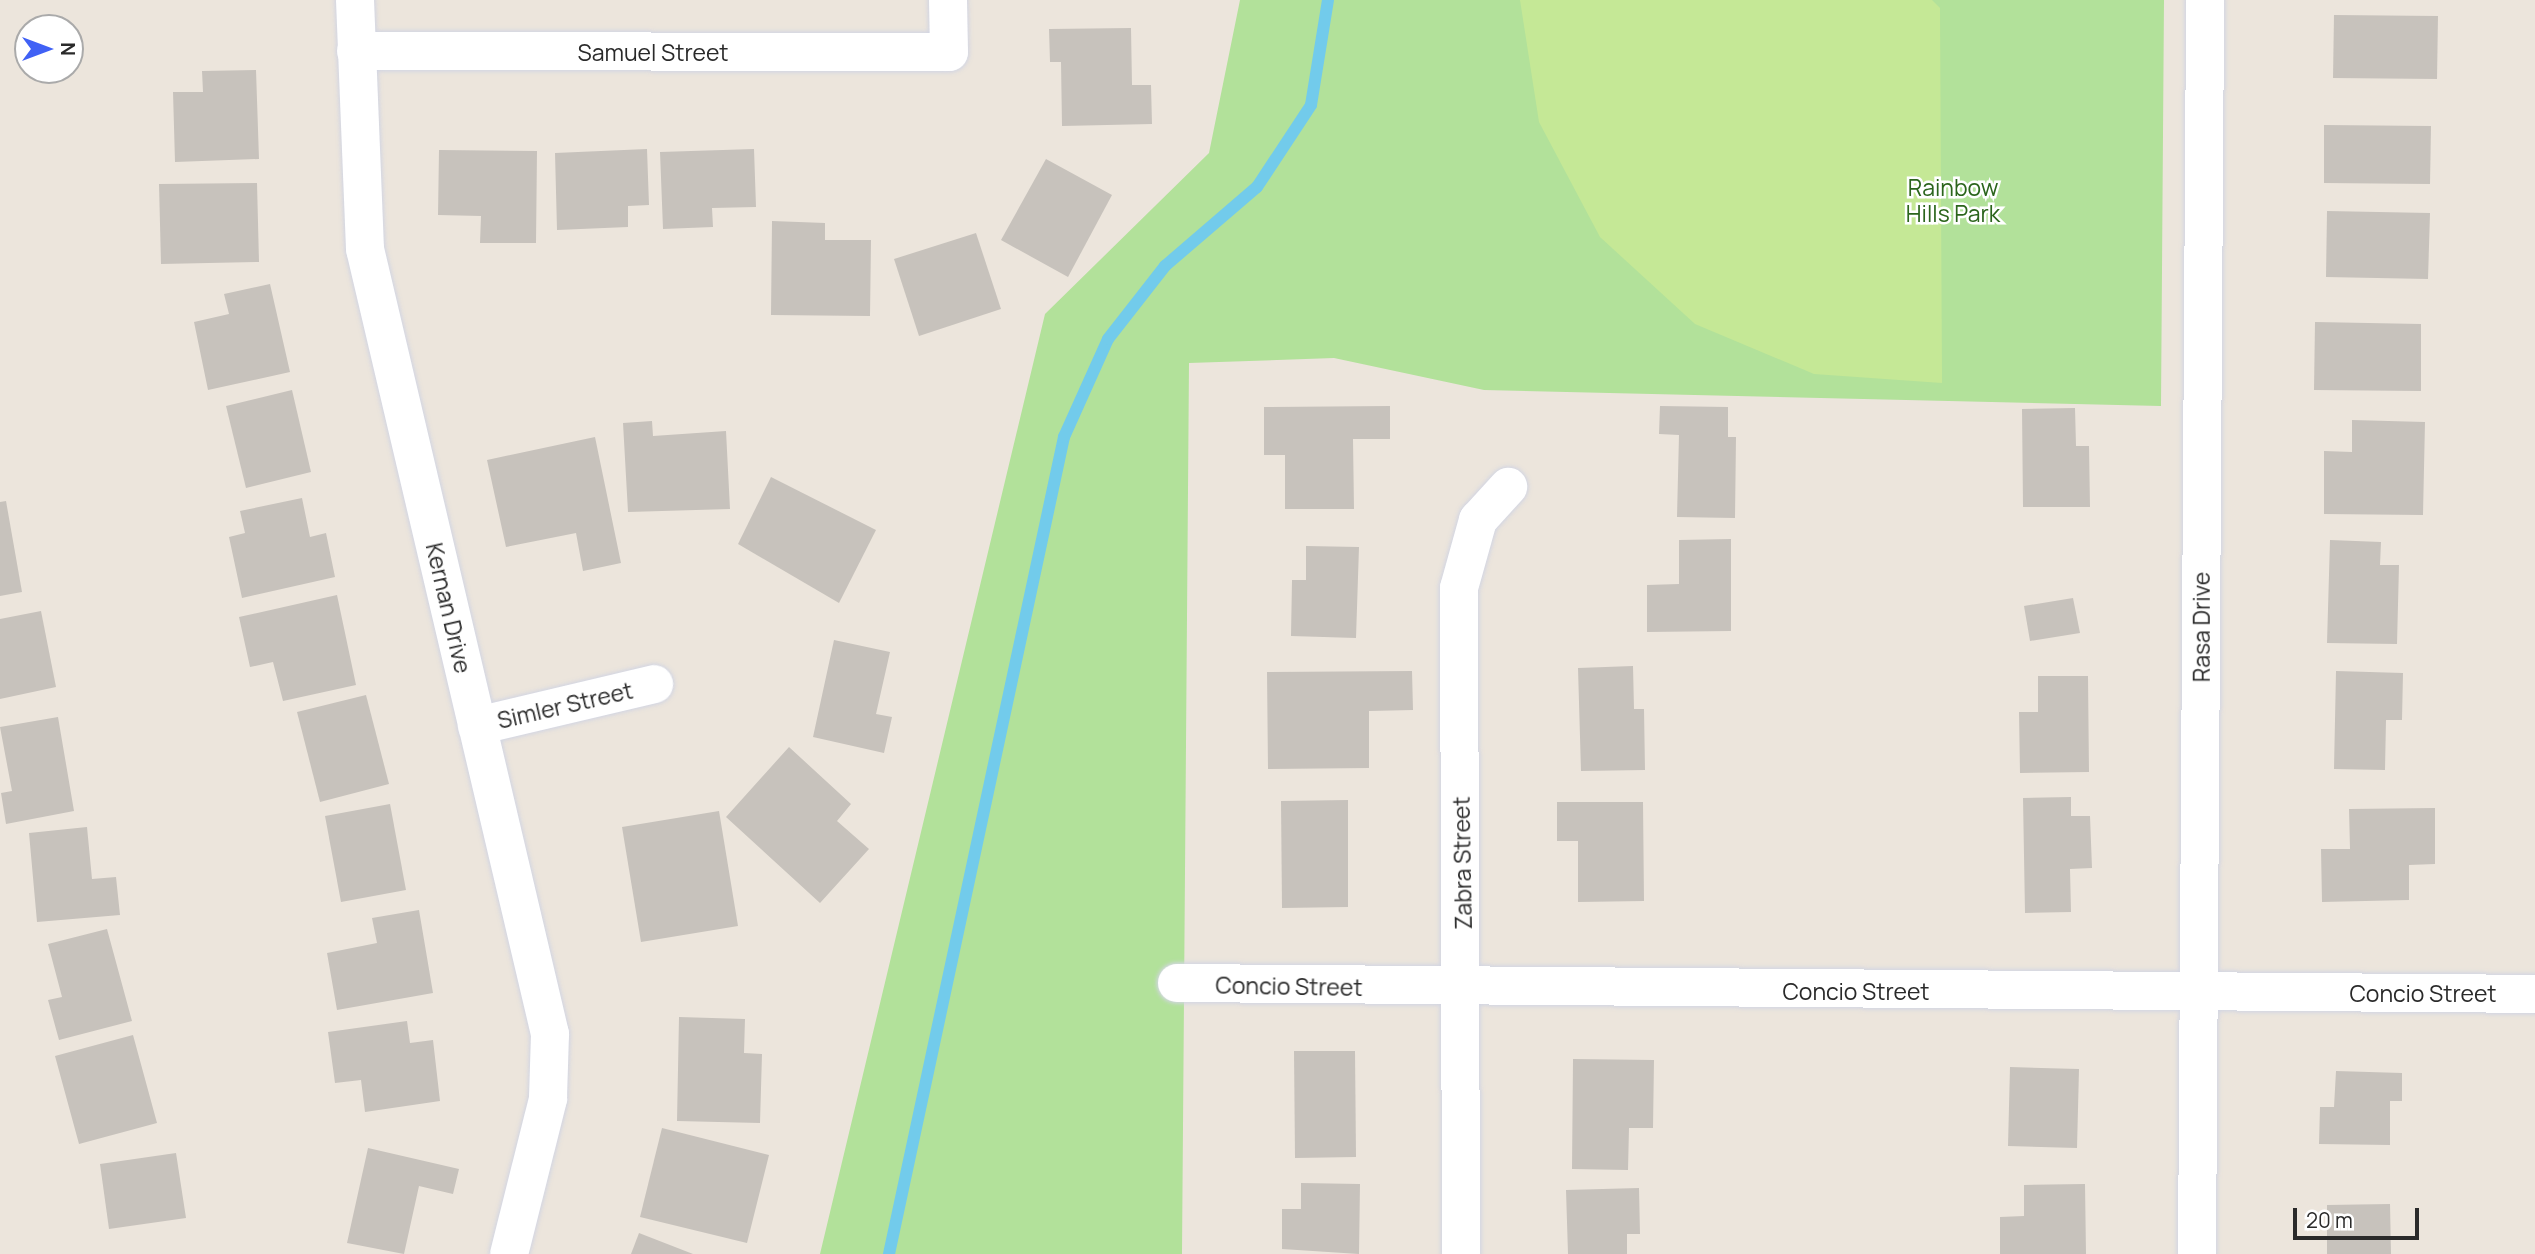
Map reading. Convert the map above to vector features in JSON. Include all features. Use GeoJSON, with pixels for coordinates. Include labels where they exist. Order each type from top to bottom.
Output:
{"type":"FeatureCollection","features":[{"type":"Feature","properties":{"kind":"street","name":"Kernan Drive"},"geometry":{"type":"LineString","coordinates":[[355,0],[365,249],[552,1056],[523,1212],[509,1254]]}},
{"type":"Feature","properties":{"kind":"street","name":"Samuel Street"},"geometry":{"type":"LineString","coordinates":[[356,51],[949,52],[948,0]]}},
{"type":"Feature","properties":{"kind":"street","name":"Rasa Drive"},"geometry":{"type":"LineString","coordinates":[[2197,1254],[2205,0]]}},
{"type":"Feature","properties":{"kind":"street","name":"Zabra Street"},"geometry":{"type":"LineString","coordinates":[[1461,1254],[1463,989],[1459,589],[1478,520],[1508,487]]}},
{"type":"Feature","properties":{"kind":"street","name":"Simler Street"},"geometry":{"type":"LineString","coordinates":[[477,726],[653,684]]}},
{"type":"Feature","properties":{"kind":"street","name":"Concio Street"},"geometry":{"type":"LineString","coordinates":[[1177,983],[1463,989],[2535,993]]}},
{"type":"Feature","properties":{"kind":"green space","name":"Rainbow Hills Park"},"geometry":{"type":"Polygon","coordinates":[[[1240,0],[2164,0],[2161,406],[1484,390],[1334,358],[1189,363],[1182,1254],[820,1254],[1045,314],[1209,153],[1240,0]]]}},
{"type":"Feature","properties":{"kind":"green space"},"geometry":{"type":"Polygon","coordinates":[[[1520,0],[1932,0],[1940,8],[1942,383],[1814,374],[1695,324],[1600,237],[1539,122],[1520,0]]]}},
{"type":"Feature","properties":{"kind":"building"},"geometry":{"type":"Polygon","coordinates":[[[2334,15],[2438,16],[2437,79],[2333,78],[2334,15]]]}},
{"type":"Feature","properties":{"kind":"building"},"geometry":{"type":"Polygon","coordinates":[[[1131,28],[1132,85],[1151,85],[1152,124],[1062,126],[1061,62],[1050,62],[1049,29],[1131,28]]]}},
{"type":"Feature","properties":{"kind":"building"},"geometry":{"type":"Polygon","coordinates":[[[256,70],[259,159],[175,162],[173,92],[203,92],[202,71],[256,70]]]}},
{"type":"Feature","properties":{"kind":"building"},"geometry":{"type":"Polygon","coordinates":[[[2324,125],[2431,126],[2430,184],[2324,183],[2324,125]]]}},
{"type":"Feature","properties":{"kind":"building"},"geometry":{"type":"Polygon","coordinates":[[[647,149],[649,205],[628,206],[628,227],[557,230],[555,153],[647,149]]]}},
{"type":"Feature","properties":{"kind":"building"},"geometry":{"type":"Polygon","coordinates":[[[754,149],[756,207],[712,208],[713,227],[663,229],[660,152],[754,149]]]}},
{"type":"Feature","properties":{"kind":"building"},"geometry":{"type":"Polygon","coordinates":[[[439,150],[537,151],[536,243],[480,243],[481,216],[438,215],[439,150]]]}},
{"type":"Feature","properties":{"kind":"building"},"geometry":{"type":"Polygon","coordinates":[[[1046,159],[1112,195],[1068,277],[1001,240],[1046,159]]]}},
{"type":"Feature","properties":{"kind":"building"},"geometry":{"type":"Polygon","coordinates":[[[257,183],[259,262],[161,264],[159,184],[257,183]]]}},
{"type":"Feature","properties":{"kind":"building"},"geometry":{"type":"Polygon","coordinates":[[[2327,211],[2430,213],[2428,279],[2326,277],[2327,211]]]}},
{"type":"Feature","properties":{"kind":"building"},"geometry":{"type":"Polygon","coordinates":[[[772,221],[825,223],[825,240],[871,240],[870,316],[771,315],[772,221]]]}},
{"type":"Feature","properties":{"kind":"building"},"geometry":{"type":"Polygon","coordinates":[[[976,233],[1001,309],[919,336],[894,259],[976,233]]]}},
{"type":"Feature","properties":{"kind":"building"},"geometry":{"type":"Polygon","coordinates":[[[270,284],[290,372],[208,390],[194,322],[229,314],[224,294],[270,284]]]}},
{"type":"Feature","properties":{"kind":"building"},"geometry":{"type":"Polygon","coordinates":[[[2315,322],[2421,324],[2421,391],[2314,390],[2315,322]]]}},
{"type":"Feature","properties":{"kind":"building"},"geometry":{"type":"Polygon","coordinates":[[[292,390],[311,472],[246,488],[226,406],[292,390]]]}},
{"type":"Feature","properties":{"kind":"building"},"geometry":{"type":"Polygon","coordinates":[[[1390,406],[1390,439],[1353,439],[1354,509],[1285,509],[1285,455],[1264,455],[1264,407],[1390,406]]]}},
{"type":"Feature","properties":{"kind":"building"},"geometry":{"type":"Polygon","coordinates":[[[1660,406],[1728,407],[1728,437],[1736,437],[1735,518],[1677,517],[1679,435],[1659,434],[1660,406]]]}},
{"type":"Feature","properties":{"kind":"building"},"geometry":{"type":"Polygon","coordinates":[[[2075,408],[2076,446],[2089,446],[2090,507],[2023,507],[2022,409],[2075,408]]]}},
{"type":"Feature","properties":{"kind":"building"},"geometry":{"type":"Polygon","coordinates":[[[2352,420],[2425,422],[2423,515],[2324,514],[2324,451],[2352,452],[2352,420]]]}},
{"type":"Feature","properties":{"kind":"building"},"geometry":{"type":"Polygon","coordinates":[[[652,421],[653,436],[726,431],[730,509],[628,512],[623,423],[652,421]]]}},
{"type":"Feature","properties":{"kind":"building"},"geometry":{"type":"Polygon","coordinates":[[[595,437],[621,563],[583,571],[576,533],[506,547],[487,460],[595,437]]]}},
{"type":"Feature","properties":{"kind":"building"},"geometry":{"type":"Polygon","coordinates":[[[771,477],[876,530],[839,603],[738,544],[771,477]]]}},
{"type":"Feature","properties":{"kind":"building"},"geometry":{"type":"Polygon","coordinates":[[[302,498],[310,537],[326,533],[335,577],[242,598],[229,537],[245,533],[240,511],[302,498]]]}},
{"type":"Feature","properties":{"kind":"building"},"geometry":{"type":"Polygon","coordinates":[[[6,501],[22,592],[0,596],[0,502],[6,501]]]}},
{"type":"Feature","properties":{"kind":"building"},"geometry":{"type":"Polygon","coordinates":[[[1731,539],[1731,631],[1647,632],[1647,585],[1679,584],[1679,540],[1731,539]]]}},
{"type":"Feature","properties":{"kind":"building"},"geometry":{"type":"Polygon","coordinates":[[[2330,540],[2381,542],[2380,565],[2399,565],[2397,644],[2327,643],[2330,540]]]}},
{"type":"Feature","properties":{"kind":"building"},"geometry":{"type":"Polygon","coordinates":[[[1306,546],[1359,547],[1356,638],[1291,636],[1292,580],[1306,580],[1306,546]]]}},
{"type":"Feature","properties":{"kind":"building"},"geometry":{"type":"Polygon","coordinates":[[[337,595],[356,685],[283,701],[273,662],[250,667],[239,617],[337,595]]]}},
{"type":"Feature","properties":{"kind":"building"},"geometry":{"type":"Polygon","coordinates":[[[2073,598],[2080,633],[2030,641],[2024,606],[2073,598]]]}},
{"type":"Feature","properties":{"kind":"building"},"geometry":{"type":"Polygon","coordinates":[[[41,611],[56,687],[0,699],[0,619],[41,611]]]}},
{"type":"Feature","properties":{"kind":"building"},"geometry":{"type":"Polygon","coordinates":[[[834,640],[890,652],[876,714],[892,717],[884,753],[813,737],[834,640]]]}},
{"type":"Feature","properties":{"kind":"building"},"geometry":{"type":"Polygon","coordinates":[[[1633,666],[1634,709],[1644,709],[1645,770],[1581,771],[1578,668],[1633,666]]]}},
{"type":"Feature","properties":{"kind":"building"},"geometry":{"type":"Polygon","coordinates":[[[1412,671],[1413,710],[1369,711],[1369,768],[1268,769],[1267,672],[1412,671]]]}},
{"type":"Feature","properties":{"kind":"building"},"geometry":{"type":"Polygon","coordinates":[[[2336,671],[2403,673],[2402,720],[2386,720],[2385,770],[2334,769],[2336,671]]]}},
{"type":"Feature","properties":{"kind":"building"},"geometry":{"type":"Polygon","coordinates":[[[2038,676],[2088,676],[2089,772],[2020,773],[2019,712],[2038,712],[2038,676]]]}},
{"type":"Feature","properties":{"kind":"building"},"geometry":{"type":"Polygon","coordinates":[[[366,695],[389,784],[320,802],[297,712],[366,695]]]}},
{"type":"Feature","properties":{"kind":"building"},"geometry":{"type":"Polygon","coordinates":[[[58,717],[74,811],[6,824],[1,793],[12,791],[0,727],[58,717]]]}},
{"type":"Feature","properties":{"kind":"building"},"geometry":{"type":"Polygon","coordinates":[[[789,747],[851,804],[837,821],[869,849],[820,903],[726,817],[789,747]]]}},
{"type":"Feature","properties":{"kind":"building"},"geometry":{"type":"Polygon","coordinates":[[[2071,797],[2071,816],[2090,816],[2092,868],[2070,869],[2071,912],[2025,913],[2023,798],[2071,797]]]}},
{"type":"Feature","properties":{"kind":"building"},"geometry":{"type":"Polygon","coordinates":[[[1348,800],[1348,907],[1282,908],[1281,801],[1348,800]]]}},
{"type":"Feature","properties":{"kind":"building"},"geometry":{"type":"Polygon","coordinates":[[[1557,802],[1643,802],[1644,901],[1578,902],[1578,841],[1557,841],[1557,802]]]}},
{"type":"Feature","properties":{"kind":"building"},"geometry":{"type":"Polygon","coordinates":[[[390,804],[406,890],[341,902],[325,816],[390,804]]]}},
{"type":"Feature","properties":{"kind":"building"},"geometry":{"type":"Polygon","coordinates":[[[2435,808],[2435,864],[2409,865],[2409,900],[2322,902],[2321,849],[2350,849],[2349,809],[2435,808]]]}},
{"type":"Feature","properties":{"kind":"building"},"geometry":{"type":"Polygon","coordinates":[[[719,811],[738,926],[641,942],[622,827],[719,811]]]}},
{"type":"Feature","properties":{"kind":"building"},"geometry":{"type":"Polygon","coordinates":[[[87,827],[92,879],[116,877],[120,915],[37,922],[29,833],[87,827]]]}},
{"type":"Feature","properties":{"kind":"building"},"geometry":{"type":"Polygon","coordinates":[[[419,910],[433,993],[337,1010],[327,953],[377,943],[372,918],[419,910]]]}},
{"type":"Feature","properties":{"kind":"building"},"geometry":{"type":"Polygon","coordinates":[[[107,929],[132,1021],[59,1040],[48,1000],[62,997],[48,944],[107,929]]]}},
{"type":"Feature","properties":{"kind":"building"},"geometry":{"type":"Polygon","coordinates":[[[679,1017],[745,1019],[744,1053],[762,1054],[760,1123],[677,1121],[679,1017]]]}},
{"type":"Feature","properties":{"kind":"building"},"geometry":{"type":"Polygon","coordinates":[[[407,1021],[410,1043],[433,1040],[440,1101],[365,1112],[361,1080],[335,1083],[328,1032],[407,1021]]]}},
{"type":"Feature","properties":{"kind":"building"},"geometry":{"type":"Polygon","coordinates":[[[133,1035],[157,1123],[79,1144],[55,1056],[133,1035]]]}},
{"type":"Feature","properties":{"kind":"building"},"geometry":{"type":"Polygon","coordinates":[[[1294,1051],[1355,1051],[1356,1157],[1295,1158],[1294,1051]]]}},
{"type":"Feature","properties":{"kind":"building"},"geometry":{"type":"Polygon","coordinates":[[[1573,1059],[1654,1060],[1653,1128],[1629,1128],[1628,1170],[1572,1169],[1573,1059]]]}},
{"type":"Feature","properties":{"kind":"building"},"geometry":{"type":"Polygon","coordinates":[[[2010,1067],[2079,1069],[2077,1148],[2008,1146],[2010,1067]]]}},
{"type":"Feature","properties":{"kind":"building"},"geometry":{"type":"Polygon","coordinates":[[[2336,1071],[2402,1073],[2402,1101],[2390,1101],[2390,1145],[2319,1144],[2320,1107],[2334,1107],[2336,1071]]]}},
{"type":"Feature","properties":{"kind":"building"},"geometry":{"type":"Polygon","coordinates":[[[662,1128],[769,1155],[747,1243],[640,1217],[662,1128]]]}},
{"type":"Feature","properties":{"kind":"building"},"geometry":{"type":"Polygon","coordinates":[[[368,1148],[459,1169],[453,1194],[419,1186],[404,1254],[347,1243],[368,1148]]]}},
{"type":"Feature","properties":{"kind":"building"},"geometry":{"type":"Polygon","coordinates":[[[176,1153],[186,1218],[109,1229],[100,1164],[176,1153]]]}},
{"type":"Feature","properties":{"kind":"building"},"geometry":{"type":"Polygon","coordinates":[[[1301,1183],[1360,1184],[1359,1254],[1282,1249],[1282,1209],[1301,1209],[1301,1183]]]}},
{"type":"Feature","properties":{"kind":"building"},"geometry":{"type":"Polygon","coordinates":[[[2085,1184],[2086,1254],[2000,1254],[2000,1217],[2024,1216],[2024,1185],[2085,1184]]]}},
{"type":"Feature","properties":{"kind":"building"},"geometry":{"type":"Polygon","coordinates":[[[1639,1188],[1640,1234],[1627,1234],[1627,1254],[1568,1254],[1566,1190],[1639,1188]]]}},
{"type":"Feature","properties":{"kind":"building"},"geometry":{"type":"Polygon","coordinates":[[[2390,1204],[2391,1254],[2327,1254],[2327,1205],[2390,1204]]]}},
{"type":"Feature","properties":{"kind":"building"},"geometry":{"type":"Polygon","coordinates":[[[639,1233],[693,1254],[631,1254],[639,1233]]]}},
{"type":"Feature","properties":{"kind":"waterway"},"geometry":{"type":"LineString","coordinates":[[889,1254],[1064,437],[1108,339],[1165,266],[1257,187],[1311,105],[1328,0]]}}]}
